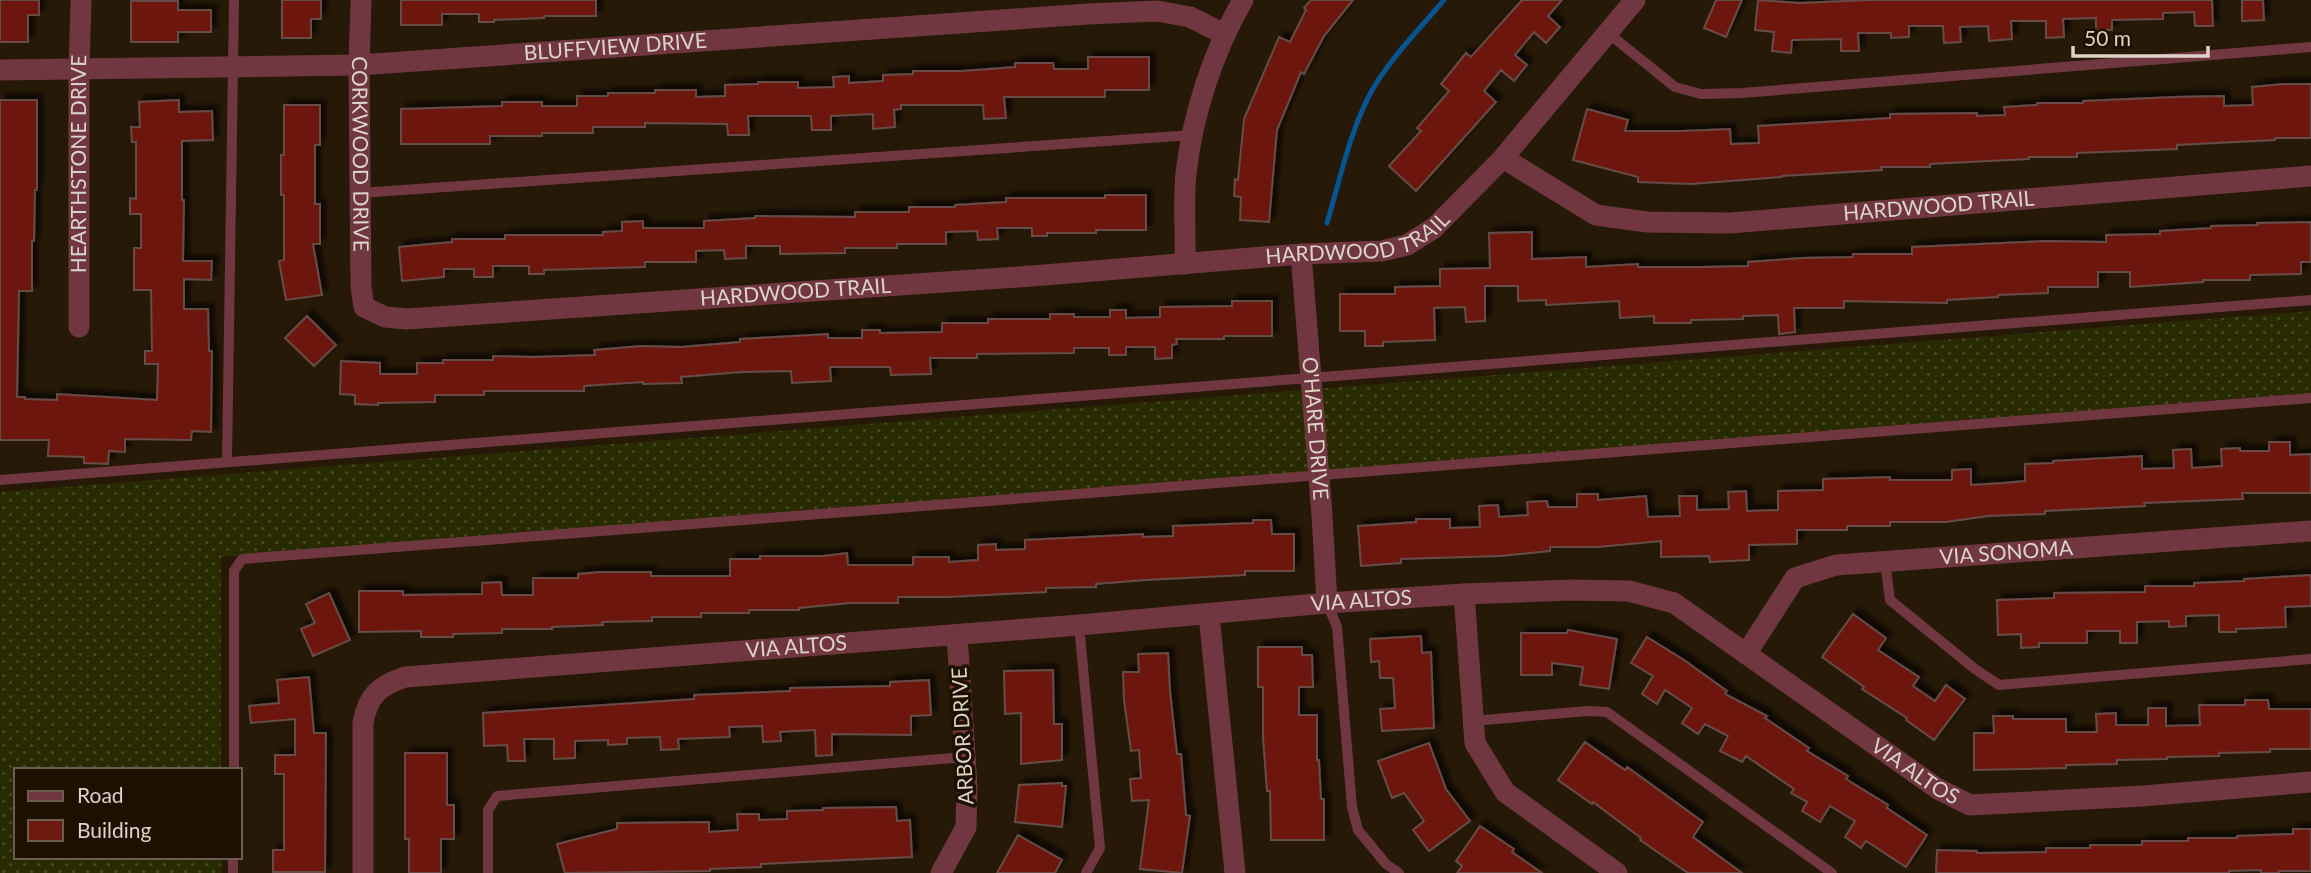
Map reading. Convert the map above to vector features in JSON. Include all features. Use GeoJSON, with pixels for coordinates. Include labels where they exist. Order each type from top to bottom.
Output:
{"type":"FeatureCollection","features":[{"type":"Feature","properties":{"kind":"street","name":"HEARTHSTONE DRIVE"},"geometry":{"type":"LineString","coordinates":[[79,327],[81,0]]}},
{"type":"Feature","properties":{"kind":"street","name":"CORKWOOD DRIVE"},"geometry":{"type":"LineString","coordinates":[[361,0],[360,193],[361,287],[364,307]]}},
{"type":"Feature","properties":{"kind":"street"},"geometry":{"type":"LineString","coordinates":[[1185,264],[1186,174],[1196,117],[1224,34],[1243,0]]}},
{"type":"Feature","properties":{"kind":"street"},"geometry":{"type":"LineString","coordinates":[[1503,158],[1635,0]]}},
{"type":"Feature","properties":{"kind":"street","name":"BLUFFVIEW DRIVE"},"geometry":{"type":"LineString","coordinates":[[0,70],[359,65],[1157,11],[1190,17],[1224,34]]}},
{"type":"Feature","properties":{"kind":"street","name":"HARDWOOD TRAIL"},"geometry":{"type":"LineString","coordinates":[[364,307],[385,317],[436,318],[1301,254],[1382,251],[1407,245],[1434,228],[1503,158],[1596,215],[1647,222],[1730,223],[2311,176]]}},
{"type":"Feature","properties":{"kind":"street","name":"O'HARE DRIVE"},"geometry":{"type":"LineString","coordinates":[[1301,254],[1327,603]]}},
{"type":"Feature","properties":{"kind":"street","name":"VIA SONOMA"},"geometry":{"type":"LineString","coordinates":[[1746,654],[1795,578],[1836,565],[2311,531]]}},
{"type":"Feature","properties":{"kind":"street","name":"VIA ALTOS"},"geometry":{"type":"LineString","coordinates":[[363,873],[365,710],[373,694],[386,684],[405,677],[1464,594],[1629,591],[1674,603],[1938,789],[1970,805],[2143,796],[2311,782]]}},
{"type":"Feature","properties":{"kind":"street"},"geometry":{"type":"LineString","coordinates":[[1464,594],[1475,743],[1505,792],[1617,873]]}},
{"type":"Feature","properties":{"kind":"street"},"geometry":{"type":"LineString","coordinates":[[1209,615],[1235,873]]}},
{"type":"Feature","properties":{"kind":"street","name":"ARBOR DRIVE"},"geometry":{"type":"LineString","coordinates":[[942,873],[966,827],[967,786],[957,635]]}},
{"type":"Feature","properties":{"kind":"lane"},"geometry":{"type":"LineString","coordinates":[[228,461],[234,0]]}},
{"type":"Feature","properties":{"kind":"lane"},"geometry":{"type":"LineString","coordinates":[[1608,33],[1675,88],[1701,94],[1756,92],[2311,47]]}},
{"type":"Feature","properties":{"kind":"lane"},"geometry":{"type":"LineString","coordinates":[[360,193],[1193,135]]}},
{"type":"Feature","properties":{"kind":"lane"},"geometry":{"type":"LineString","coordinates":[[0,480],[2311,300]]}},
{"type":"Feature","properties":{"kind":"lane"},"geometry":{"type":"LineString","coordinates":[[234,768],[234,571],[242,559],[2311,398]]}},
{"type":"Feature","properties":{"kind":"lane"},"geometry":{"type":"LineString","coordinates":[[1885,561],[1890,600],[1975,669],[1999,685],[2311,659]]}},
{"type":"Feature","properties":{"kind":"lane"},"geometry":{"type":"LineString","coordinates":[[1327,603],[1337,627],[1352,807],[1358,830],[1386,864],[1399,873]]}},
{"type":"Feature","properties":{"kind":"lane"},"geometry":{"type":"LineString","coordinates":[[1079,625],[1100,848],[1086,873]]}},
{"type":"Feature","properties":{"kind":"lane"},"geometry":{"type":"LineString","coordinates":[[1473,721],[1588,711],[1607,712],[1832,873]]}},
{"type":"Feature","properties":{"kind":"lane"},"geometry":{"type":"LineString","coordinates":[[488,873],[488,810],[497,796],[965,757]]}},
{"type":"Feature","properties":{"kind":"green space"},"geometry":{"type":"Polygon","coordinates":[[[2311,311],[2311,394],[221,557],[221,768],[14,768],[14,859],[221,859],[222,873],[0,873],[0,492],[2311,311]]]}},
{"type":"Feature","properties":{"kind":"building"},"geometry":{"type":"Polygon","coordinates":[[[0,0],[39,0],[39,15],[28,15],[28,42],[0,42],[0,0]]]}},
{"type":"Feature","properties":{"kind":"building"},"geometry":{"type":"Polygon","coordinates":[[[282,0],[321,0],[321,19],[311,19],[311,38],[282,38],[282,0]]]}},
{"type":"Feature","properties":{"kind":"building"},"geometry":{"type":"Polygon","coordinates":[[[401,0],[596,0],[596,16],[544,16],[479,22],[479,14],[442,14],[442,25],[401,25],[401,0]]]}},
{"type":"Feature","properties":{"kind":"building"},"geometry":{"type":"Polygon","coordinates":[[[1311,0],[1353,0],[1324,36],[1304,74],[1301,72],[1277,130],[1269,222],[1240,220],[1241,197],[1234,196],[1244,119],[1279,37],[1290,42],[1306,10],[1304,8],[1311,0]]]}},
{"type":"Feature","properties":{"kind":"building"},"geometry":{"type":"Polygon","coordinates":[[[1522,0],[1562,0],[1548,16],[1560,27],[1546,43],[1534,32],[1515,55],[1527,65],[1514,81],[1501,70],[1484,91],[1496,102],[1416,191],[1389,166],[1421,131],[1417,128],[1449,91],[1441,84],[1466,53],[1471,57],[1522,0]]]}},
{"type":"Feature","properties":{"kind":"building"},"geometry":{"type":"Polygon","coordinates":[[[1716,0],[1742,0],[1726,37],[1704,28],[1716,0]]]}},
{"type":"Feature","properties":{"kind":"building"},"geometry":{"type":"Polygon","coordinates":[[[1758,0],[1800,3],[1867,0],[2212,0],[2213,26],[2195,26],[2194,12],[2163,13],[2163,19],[2112,20],[2112,30],[2096,30],[2096,18],[2063,19],[2064,37],[2046,38],[2046,21],[2011,21],[2012,39],[1989,41],[1988,26],[1960,27],[1961,42],[1944,43],[1943,26],[1909,26],[1909,37],[1891,38],[1891,33],[1858,33],[1859,51],[1841,51],[1841,39],[1792,40],[1791,53],[1772,51],[1774,32],[1755,30],[1758,0]]]}},
{"type":"Feature","properties":{"kind":"building"},"geometry":{"type":"Polygon","coordinates":[[[2242,0],[2263,0],[2264,20],[2242,21],[2242,0]]]}},
{"type":"Feature","properties":{"kind":"building"},"geometry":{"type":"Polygon","coordinates":[[[131,1],[178,1],[178,10],[211,10],[211,32],[178,32],[178,42],[131,42],[131,1]]]}},
{"type":"Feature","properties":{"kind":"building"},"geometry":{"type":"Polygon","coordinates":[[[1088,57],[1149,57],[1149,90],[1105,90],[1105,97],[1004,97],[1006,118],[984,119],[983,105],[901,105],[901,109],[894,110],[895,127],[873,129],[873,114],[831,116],[831,130],[812,130],[811,116],[748,116],[749,135],[728,135],[727,124],[645,123],[645,127],[593,127],[593,133],[490,136],[490,144],[401,144],[401,109],[502,106],[502,102],[542,102],[542,106],[577,106],[577,96],[655,93],[655,90],[696,90],[696,97],[725,96],[725,85],[798,82],[798,88],[834,87],[833,77],[849,76],[849,83],[883,81],[883,75],[913,74],[913,71],[1015,67],[1015,63],[1053,63],[1054,69],[1088,69],[1088,57]]]}},
{"type":"Feature","properties":{"kind":"building"},"geometry":{"type":"Polygon","coordinates":[[[2311,84],[2311,138],[2177,145],[2177,149],[2077,153],[2077,157],[2029,157],[1930,164],[1930,167],[1881,167],[1882,170],[1691,184],[1638,182],[1638,177],[1573,160],[1587,109],[1628,120],[1625,131],[1730,129],[1731,144],[1759,143],[1758,126],[1890,118],[1890,114],[2005,115],[2004,107],[2037,103],[2175,97],[2224,96],[2224,106],[2253,105],[2252,87],[2311,84]]]}},
{"type":"Feature","properties":{"kind":"building"},"geometry":{"type":"Polygon","coordinates":[[[0,100],[37,100],[37,190],[32,241],[32,291],[19,291],[17,397],[25,399],[57,400],[57,394],[157,400],[158,364],[145,364],[145,351],[152,351],[151,290],[134,290],[134,248],[141,248],[141,214],[130,214],[130,198],[136,199],[136,142],[132,142],[131,127],[140,127],[139,102],[179,100],[179,112],[212,111],[213,140],[182,141],[183,261],[212,261],[211,280],[184,279],[184,309],[208,309],[209,351],[212,351],[211,432],[192,431],[191,440],[125,439],[125,452],[109,451],[108,464],[84,463],[84,457],[48,456],[49,440],[0,440],[0,100]]]}},
{"type":"Feature","properties":{"kind":"building"},"geometry":{"type":"Polygon","coordinates":[[[284,105],[320,105],[320,145],[315,145],[315,204],[320,204],[320,244],[313,244],[322,295],[286,300],[279,261],[284,260],[281,155],[284,155],[284,105]]]}},
{"type":"Feature","properties":{"kind":"building"},"geometry":{"type":"Polygon","coordinates":[[[1105,195],[1146,195],[1146,230],[1096,230],[1096,233],[1047,233],[1047,236],[1032,236],[1032,228],[997,228],[998,239],[978,240],[977,231],[946,232],[946,244],[845,248],[845,253],[780,254],[780,246],[746,246],[746,258],[725,259],[724,250],[696,251],[696,262],[645,262],[645,267],[544,270],[544,274],[529,274],[529,266],[493,266],[493,277],[474,277],[474,269],[444,269],[444,277],[402,281],[399,247],[452,242],[452,239],[505,239],[505,235],[603,235],[603,232],[622,231],[622,222],[643,221],[643,228],[704,228],[704,221],[755,216],[855,217],[855,212],[909,212],[909,207],[955,207],[1006,202],[1006,198],[1105,198],[1105,195]]]}},
{"type":"Feature","properties":{"kind":"building"},"geometry":{"type":"Polygon","coordinates":[[[2311,222],[2311,262],[2301,262],[2301,274],[2250,275],[2250,280],[2203,280],[2130,287],[2130,272],[2098,272],[2098,287],[2048,287],[2048,293],[1947,300],[1947,303],[1844,301],[1844,308],[1794,308],[1795,332],[1779,334],[1778,315],[1691,320],[1691,323],[1654,323],[1654,316],[1620,318],[1619,301],[1546,305],[1546,300],[1518,301],[1518,286],[1485,286],[1485,321],[1466,322],[1465,307],[1434,308],[1435,340],[1383,342],[1383,346],[1365,346],[1365,331],[1340,331],[1340,294],[1395,294],[1395,287],[1440,286],[1440,269],[1490,268],[1489,233],[1532,232],[1532,259],[1586,257],[1586,267],[1638,264],[1638,267],[1702,267],[1748,266],[1748,262],[1802,258],[1853,257],[1853,254],[1912,254],[1912,247],[2046,241],[2106,242],[2106,235],[2160,234],[2160,231],[2258,225],[2257,223],[2311,222]]]}},
{"type":"Feature","properties":{"kind":"building"},"geometry":{"type":"Polygon","coordinates":[[[1232,301],[1272,301],[1272,336],[1176,339],[1177,344],[1172,345],[1172,358],[1155,359],[1155,347],[1126,347],[1126,355],[1109,355],[1109,348],[1074,348],[1074,353],[977,354],[977,358],[930,358],[931,374],[891,375],[890,367],[830,367],[831,381],[792,383],[791,371],[742,372],[681,377],[682,383],[643,382],[584,386],[584,391],[484,391],[484,395],[435,395],[435,402],[378,405],[355,404],[355,395],[340,394],[341,361],[380,363],[380,374],[417,374],[417,363],[443,363],[443,360],[493,360],[493,356],[595,355],[594,350],[642,346],[681,347],[740,342],[740,339],[828,334],[828,338],[862,338],[862,330],[880,330],[880,333],[942,332],[942,323],[988,323],[988,319],[1050,319],[1050,314],[1110,317],[1110,310],[1126,310],[1126,318],[1160,317],[1160,307],[1232,306],[1232,301]]]}},
{"type":"Feature","properties":{"kind":"building"},"geometry":{"type":"Polygon","coordinates":[[[307,316],[336,345],[314,366],[285,338],[307,316]]]}},
{"type":"Feature","properties":{"kind":"building"},"geometry":{"type":"Polygon","coordinates":[[[2269,442],[2290,442],[2290,455],[2311,454],[2311,493],[2242,493],[2243,499],[2144,503],[2145,506],[2045,511],[2045,514],[1988,516],[1946,522],[1890,522],[1890,526],[1847,526],[1847,530],[1797,530],[1797,544],[1749,545],[1749,560],[1710,562],[1709,556],[1661,557],[1661,541],[1598,547],[1550,547],[1550,551],[1500,556],[1401,559],[1401,563],[1361,566],[1358,526],[1416,522],[1416,519],[1450,519],[1450,528],[1480,527],[1479,506],[1498,505],[1499,517],[1528,515],[1527,502],[1547,501],[1548,507],[1577,507],[1577,494],[1598,494],[1598,500],[1646,496],[1648,517],[1680,516],[1679,496],[1697,496],[1697,510],[1729,509],[1728,492],[1746,491],[1747,511],[1778,510],[1778,491],[1823,490],[1823,479],[1890,477],[1890,480],[1952,480],[1952,470],[1971,469],[1971,485],[2003,483],[2025,481],[2025,464],[2053,461],[2142,456],[2142,469],[2174,468],[2173,450],[2191,449],[2192,468],[2222,466],[2221,449],[2269,451],[2269,442]]]}},
{"type":"Feature","properties":{"kind":"building"},"geometry":{"type":"Polygon","coordinates":[[[1253,520],[1271,520],[1272,534],[1294,534],[1294,571],[1245,571],[1245,575],[1096,584],[1096,587],[1046,588],[1046,592],[898,597],[898,603],[850,603],[799,610],[749,610],[749,613],[701,613],[701,617],[652,617],[652,621],[602,622],[603,625],[552,629],[502,629],[502,633],[453,634],[453,637],[421,637],[421,631],[359,632],[359,591],[403,591],[403,595],[482,594],[482,583],[501,582],[502,595],[533,595],[533,578],[578,578],[578,574],[600,572],[651,572],[651,576],[730,576],[730,559],[760,559],[760,556],[823,556],[847,553],[848,565],[913,565],[913,557],[949,557],[949,562],[978,560],[978,545],[996,544],[996,550],[1025,549],[1025,540],[1143,534],[1143,537],[1173,536],[1173,526],[1253,523],[1253,520]]]}},
{"type":"Feature","properties":{"kind":"building"},"geometry":{"type":"Polygon","coordinates":[[[2311,575],[2311,606],[2285,607],[2286,627],[2219,632],[2219,615],[2186,616],[2186,626],[2169,627],[2169,621],[2137,622],[2137,643],[2120,643],[2120,631],[2087,631],[2087,643],[2039,643],[2039,647],[2021,648],[2021,634],[1998,635],[1997,600],[2054,598],[2054,593],[2145,592],[2145,586],[2194,586],[2194,583],[2311,575]]]}},
{"type":"Feature","properties":{"kind":"building"},"geometry":{"type":"Polygon","coordinates":[[[329,593],[350,640],[313,656],[301,629],[315,623],[306,604],[329,593]]]}},
{"type":"Feature","properties":{"kind":"building"},"geometry":{"type":"Polygon","coordinates":[[[1853,614],[1886,638],[1878,650],[1919,677],[1913,686],[1935,701],[1946,685],[1965,699],[1934,740],[1822,657],[1853,614]]]}},
{"type":"Feature","properties":{"kind":"building"},"geometry":{"type":"Polygon","coordinates":[[[1568,630],[1617,639],[1609,689],[1580,685],[1583,667],[1552,663],[1552,675],[1521,675],[1521,633],[1567,633],[1568,630]]]}},
{"type":"Feature","properties":{"kind":"building"},"geometry":{"type":"Polygon","coordinates":[[[1421,636],[1422,653],[1431,652],[1434,728],[1382,731],[1380,709],[1395,708],[1393,678],[1380,678],[1379,661],[1371,662],[1370,639],[1421,636]]]}},
{"type":"Feature","properties":{"kind":"building"},"geometry":{"type":"Polygon","coordinates":[[[1647,637],[1727,691],[1725,694],[1767,716],[1765,718],[1809,748],[1807,751],[1848,776],[1846,779],[1888,805],[1887,808],[1927,835],[1906,867],[1866,841],[1861,848],[1845,837],[1855,821],[1830,806],[1820,822],[1802,811],[1807,802],[1791,793],[1794,789],[1746,756],[1742,762],[1720,751],[1728,736],[1705,724],[1698,734],[1682,723],[1692,708],[1665,690],[1657,704],[1642,694],[1653,676],[1631,663],[1647,637]]]}},
{"type":"Feature","properties":{"kind":"building"},"geometry":{"type":"Polygon","coordinates":[[[1258,647],[1302,647],[1302,655],[1312,655],[1313,687],[1299,687],[1299,715],[1317,715],[1317,760],[1321,799],[1324,799],[1324,840],[1271,840],[1270,791],[1267,791],[1263,738],[1263,687],[1258,687],[1258,647]]]}},
{"type":"Feature","properties":{"kind":"building"},"geometry":{"type":"Polygon","coordinates":[[[1168,653],[1177,754],[1181,754],[1186,815],[1190,816],[1182,873],[1140,869],[1149,800],[1132,801],[1130,779],[1141,778],[1139,750],[1131,751],[1124,700],[1123,672],[1139,672],[1138,654],[1168,653]]]}},
{"type":"Feature","properties":{"kind":"building"},"geometry":{"type":"Polygon","coordinates":[[[1053,670],[1054,724],[1062,724],[1062,760],[1021,764],[1021,713],[1005,714],[1004,671],[1053,670]]]}},
{"type":"Feature","properties":{"kind":"building"},"geometry":{"type":"Polygon","coordinates":[[[309,677],[314,733],[326,733],[325,872],[273,872],[273,850],[284,850],[284,774],[275,774],[275,755],[295,755],[295,719],[251,723],[249,706],[279,703],[277,680],[309,677]]]}},
{"type":"Feature","properties":{"kind":"building"},"geometry":{"type":"Polygon","coordinates":[[[929,680],[931,715],[911,716],[911,735],[832,734],[832,755],[816,756],[815,730],[780,732],[781,741],[763,742],[762,726],[729,727],[730,737],[678,739],[679,749],[661,750],[660,737],[627,738],[627,744],[608,745],[608,740],[575,741],[575,758],[554,759],[554,739],[524,739],[525,761],[508,761],[507,745],[484,746],[483,713],[694,699],[694,695],[790,691],[790,688],[890,686],[890,682],[929,680]]]}},
{"type":"Feature","properties":{"kind":"building"},"geometry":{"type":"Polygon","coordinates":[[[2245,700],[2268,700],[2269,709],[2311,709],[2311,749],[2270,749],[2270,752],[2219,753],[2219,756],[2117,760],[2117,764],[2066,765],[2066,768],[1974,770],[1974,733],[1994,733],[1993,716],[2013,716],[2013,719],[2066,719],[2066,732],[2097,732],[2096,714],[2116,713],[2116,725],[2148,725],[2148,708],[2166,708],[2166,726],[2200,725],[2199,705],[2245,705],[2245,700]]]}},
{"type":"Feature","properties":{"kind":"building"},"geometry":{"type":"Polygon","coordinates":[[[1585,742],[1625,770],[1627,767],[1703,822],[1693,837],[1742,873],[1688,873],[1640,840],[1641,838],[1593,802],[1592,804],[1558,780],[1585,742]]]}},
{"type":"Feature","properties":{"kind":"building"},"geometry":{"type":"Polygon","coordinates":[[[1429,743],[1446,789],[1470,821],[1429,851],[1413,830],[1424,821],[1404,793],[1392,798],[1378,761],[1429,743]]]}},
{"type":"Feature","properties":{"kind":"building"},"geometry":{"type":"Polygon","coordinates":[[[405,753],[447,753],[447,805],[454,805],[454,839],[441,839],[441,873],[409,873],[409,839],[405,839],[405,753]]]}},
{"type":"Feature","properties":{"kind":"building"},"geometry":{"type":"Polygon","coordinates":[[[1062,783],[1062,786],[1066,786],[1062,827],[1015,822],[1019,785],[1062,783]]]}},
{"type":"Feature","properties":{"kind":"building"},"geometry":{"type":"Polygon","coordinates":[[[896,807],[897,821],[910,820],[912,857],[761,864],[761,867],[710,871],[565,873],[557,844],[617,829],[617,823],[709,822],[709,832],[738,830],[737,814],[759,814],[759,820],[787,819],[787,811],[896,807]]]}},
{"type":"Feature","properties":{"kind":"building"},"geometry":{"type":"Polygon","coordinates":[[[1480,826],[1514,849],[1512,852],[1542,873],[1457,873],[1462,866],[1456,861],[1480,826]]]}},
{"type":"Feature","properties":{"kind":"building"},"geometry":{"type":"Polygon","coordinates":[[[2293,829],[2311,829],[2311,871],[1936,873],[1937,850],[1977,853],[2046,852],[2046,848],[2142,845],[2142,841],[2188,841],[2188,838],[2293,834],[2293,829]]]}},
{"type":"Feature","properties":{"kind":"building"},"geometry":{"type":"Polygon","coordinates":[[[1018,835],[1062,860],[1055,873],[997,873],[1018,835]]]}},
{"type":"Feature","properties":{"kind":"waterway"},"geometry":{"type":"LineString","coordinates":[[1327,223],[1351,141],[1370,94],[1395,57],[1444,0]]}}]}
